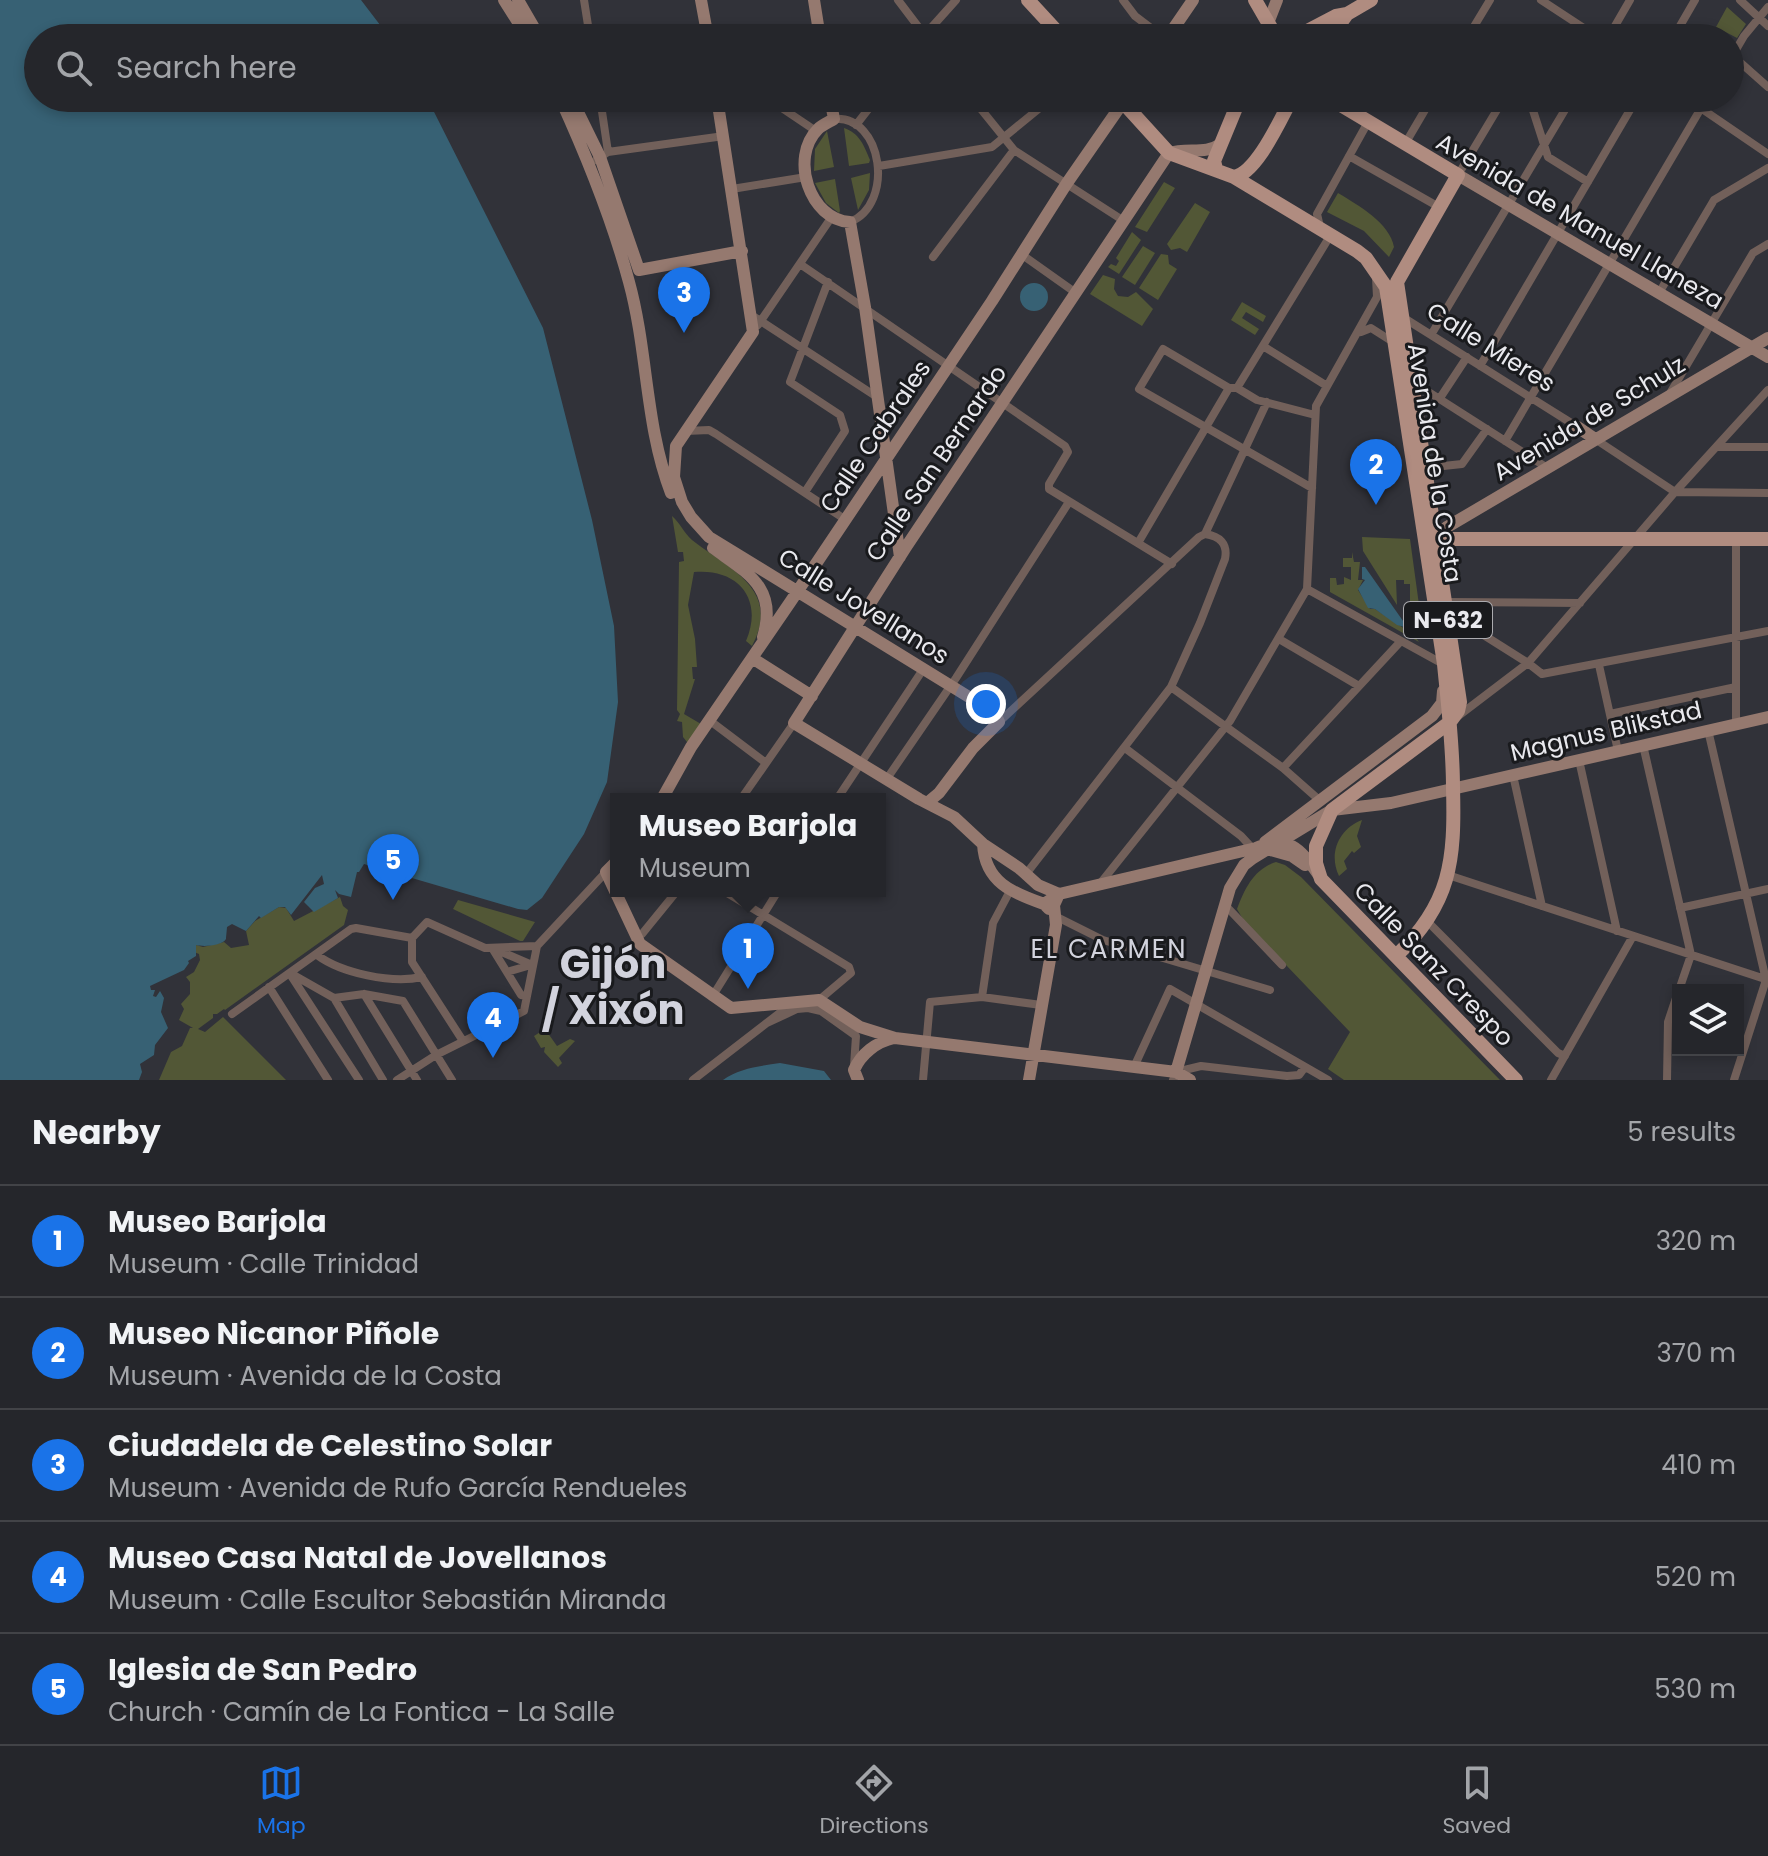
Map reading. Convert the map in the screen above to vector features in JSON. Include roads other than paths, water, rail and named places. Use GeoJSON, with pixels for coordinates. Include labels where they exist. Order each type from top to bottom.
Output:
{"type":"FeatureCollection","features":[{"type":"Feature","properties":{"kind":"main road"},"geometry":{"type":"LineString","coordinates":[[1255,0],[1268,23]]}},
{"type":"Feature","properties":{"kind":"main road"},"geometry":{"type":"LineString","coordinates":[[1321,24],[1371,0]]}},
{"type":"Feature","properties":{"kind":"main road"},"geometry":{"type":"LineString","coordinates":[[1032,1],[1051,24]]}},
{"type":"Feature","properties":{"kind":"main road"},"geometry":{"type":"LineString","coordinates":[[1340,24],[1347,14]]}},
{"type":"Feature","properties":{"kind":"main road","name":"Avenida de la Costa"},"geometry":{"type":"LineString","coordinates":[[1133,112],[1169,153],[1234,177],[1366,258],[1392,284],[1404,318],[1431,514],[1429,542],[1445,602],[1454,840],[1448,875],[1427,921],[1396,956]]}},
{"type":"Feature","properties":{"kind":"main road"},"geometry":{"type":"LineString","coordinates":[[1216,169],[1214,161],[1234,112]]}},
{"type":"Feature","properties":{"kind":"main road"},"geometry":{"type":"LineString","coordinates":[[1234,177],[1241,176],[1253,165],[1284,112]]}},
{"type":"Feature","properties":{"kind":"main road","name":"Avenida de Manuel Llaneza"},"geometry":{"type":"LineString","coordinates":[[1352,112],[1458,175]]}},
{"type":"Feature","properties":{"kind":"main road"},"geometry":{"type":"LineString","coordinates":[[1392,284],[1458,175]]}},
{"type":"Feature","properties":{"kind":"main road","name":"Avenida de la Costa"},"geometry":{"type":"LineString","coordinates":[[1392,284],[1388,307],[1429,542],[1447,672]]}},
{"type":"Feature","properties":{"kind":"main road"},"geometry":{"type":"LineString","coordinates":[[1429,542],[1768,539]]}},
{"type":"Feature","properties":{"kind":"main road"},"geometry":{"type":"LineString","coordinates":[[1321,879],[1316,863],[1316,846],[1332,810],[1450,722]]}},
{"type":"Feature","properties":{"kind":"main road","name":"Calle Sanz Crespo"},"geometry":{"type":"LineString","coordinates":[[1321,879],[1516,1080]]}},
{"type":"Feature","properties":{"kind":"street"},"geometry":{"type":"LineString","coordinates":[[504,0],[519,24]]}},
{"type":"Feature","properties":{"kind":"street"},"geometry":{"type":"LineString","coordinates":[[518,0],[532,24]]}},
{"type":"Feature","properties":{"kind":"street"},"geometry":{"type":"LineString","coordinates":[[584,0],[588,24]]}},
{"type":"Feature","properties":{"kind":"street"},"geometry":{"type":"LineString","coordinates":[[701,0],[706,24]]}},
{"type":"Feature","properties":{"kind":"street"},"geometry":{"type":"LineString","coordinates":[[814,0],[818,24]]}},
{"type":"Feature","properties":{"kind":"street"},"geometry":{"type":"LineString","coordinates":[[898,0],[915,24]]}},
{"type":"Feature","properties":{"kind":"street"},"geometry":{"type":"LineString","coordinates":[[935,24],[956,0]]}},
{"type":"Feature","properties":{"kind":"street"},"geometry":{"type":"LineString","coordinates":[[1123,0],[1135,16],[1146,24]]}},
{"type":"Feature","properties":{"kind":"street"},"geometry":{"type":"LineString","coordinates":[[1176,24],[1193,0]]}},
{"type":"Feature","properties":{"kind":"street"},"geometry":{"type":"LineString","coordinates":[[1268,23],[1277,0]]}},
{"type":"Feature","properties":{"kind":"street"},"geometry":{"type":"LineString","coordinates":[[1476,24],[1490,0]]}},
{"type":"Feature","properties":{"kind":"street"},"geometry":{"type":"LineString","coordinates":[[1541,0],[1578,24]]}},
{"type":"Feature","properties":{"kind":"street"},"geometry":{"type":"LineString","coordinates":[[1616,24],[1630,0]]}},
{"type":"Feature","properties":{"kind":"street"},"geometry":{"type":"LineString","coordinates":[[1681,24],[1695,0]]}},
{"type":"Feature","properties":{"kind":"street"},"geometry":{"type":"LineString","coordinates":[[1740,0],[1768,26]]}},
{"type":"Feature","properties":{"kind":"street"},"geometry":{"type":"LineString","coordinates":[[1744,39],[1768,7]]}},
{"type":"Feature","properties":{"kind":"street"},"geometry":{"type":"LineString","coordinates":[[1744,68],[1768,87]]}},
{"type":"Feature","properties":{"kind":"street"},"geometry":{"type":"LineString","coordinates":[[569,112],[599,158],[629,282],[667,484],[682,517],[708,545],[754,577],[766,602],[764,634],[752,658],[812,696]]}},
{"type":"Feature","properties":{"kind":"street"},"geometry":{"type":"LineString","coordinates":[[578,112],[599,158],[639,270]]}},
{"type":"Feature","properties":{"kind":"street"},"geometry":{"type":"LineString","coordinates":[[599,158],[604,130],[602,112]]}},
{"type":"Feature","properties":{"kind":"street"},"geometry":{"type":"LineString","coordinates":[[720,112],[756,323]]}},
{"type":"Feature","properties":{"kind":"street"},"geometry":{"type":"LineString","coordinates":[[788,112],[816,131]]}},
{"type":"Feature","properties":{"kind":"street"},"geometry":{"type":"LineString","coordinates":[[833,112],[834,119]]}},
{"type":"Feature","properties":{"kind":"street"},"geometry":{"type":"LineString","coordinates":[[856,125],[866,112]]}},
{"type":"Feature","properties":{"kind":"street"},"geometry":{"type":"LineString","coordinates":[[983,112],[1014,150],[1124,221]]}},
{"type":"Feature","properties":{"kind":"street"},"geometry":{"type":"LineString","coordinates":[[879,166],[992,147],[1036,112]]}},
{"type":"Feature","properties":{"kind":"street","name":"Calle Cabrales"},"geometry":{"type":"LineString","coordinates":[[666,793],[709,720],[846,520],[1113,112]]}},
{"type":"Feature","properties":{"kind":"street"},"geometry":{"type":"LineString","coordinates":[[1405,144],[1424,112]]}},
{"type":"Feature","properties":{"kind":"street"},"geometry":{"type":"LineString","coordinates":[[1458,175],[1496,112]]}},
{"type":"Feature","properties":{"kind":"street"},"geometry":{"type":"LineString","coordinates":[[1534,112],[1548,157],[1588,182]]}},
{"type":"Feature","properties":{"kind":"street"},"geometry":{"type":"LineString","coordinates":[[1431,335],[1563,112]]}},
{"type":"Feature","properties":{"kind":"street"},"geometry":{"type":"LineString","coordinates":[[1480,366],[1629,112]]}},
{"type":"Feature","properties":{"kind":"street"},"geometry":{"type":"LineString","coordinates":[[1505,441],[1699,112]]}},
{"type":"Feature","properties":{"kind":"street"},"geometry":{"type":"LineString","coordinates":[[1705,112],[1768,154]]}},
{"type":"Feature","properties":{"kind":"street"},"geometry":{"type":"LineString","coordinates":[[834,119],[856,125],[874,150],[879,166],[874,199],[863,216],[850,222],[831,218],[817,204],[806,177],[806,160],[816,131],[834,119]]}},
{"type":"Feature","properties":{"kind":"street"},"geometry":{"type":"LineString","coordinates":[[1138,543],[1205,427],[1263,346],[1330,236],[1320,227],[1317,214],[1368,122]]}},
{"type":"Feature","properties":{"kind":"street"},"geometry":{"type":"LineString","coordinates":[[587,129],[596,134],[604,130]]}},
{"type":"Feature","properties":{"kind":"street"},"geometry":{"type":"LineString","coordinates":[[599,158],[724,136]]}},
{"type":"Feature","properties":{"kind":"street"},"geometry":{"type":"LineString","coordinates":[[1169,153],[1182,149],[1213,150],[1221,144]]}},
{"type":"Feature","properties":{"kind":"street"},"geometry":{"type":"LineString","coordinates":[[933,257],[1014,150]]}},
{"type":"Feature","properties":{"kind":"street","name":"Calle San Bernardo"},"geometry":{"type":"LineString","coordinates":[[745,793],[1169,153]]}},
{"type":"Feature","properties":{"kind":"street"},"geometry":{"type":"LineString","coordinates":[[1349,156],[1439,207]]}},
{"type":"Feature","properties":{"kind":"street"},"geometry":{"type":"LineString","coordinates":[[1659,293],[1714,200],[1768,168]]}},
{"type":"Feature","properties":{"kind":"street","name":"Avenida de Manuel Llaneza"},"geometry":{"type":"LineString","coordinates":[[1458,175],[1768,357]]}},
{"type":"Feature","properties":{"kind":"street"},"geometry":{"type":"LineString","coordinates":[[732,189],[806,177]]}},
{"type":"Feature","properties":{"kind":"street"},"geometry":{"type":"LineString","coordinates":[[657,440],[663,446],[676,446],[756,323],[831,218]]}},
{"type":"Feature","properties":{"kind":"street"},"geometry":{"type":"LineString","coordinates":[[850,222],[900,557]]}},
{"type":"Feature","properties":{"kind":"street"},"geometry":{"type":"LineString","coordinates":[[1669,395],[1753,253],[1768,244]]}},
{"type":"Feature","properties":{"kind":"street"},"geometry":{"type":"LineString","coordinates":[[629,282],[630,275],[639,270],[742,251]]}},
{"type":"Feature","properties":{"kind":"street"},"geometry":{"type":"LineString","coordinates":[[1021,254],[1076,293]]}},
{"type":"Feature","properties":{"kind":"street"},"geometry":{"type":"LineString","coordinates":[[1098,885],[1226,726],[1307,589],[1316,406],[1377,297],[1376,280],[1366,258]]}},
{"type":"Feature","properties":{"kind":"street"},"geometry":{"type":"LineString","coordinates":[[800,264],[1065,446],[1068,452],[1049,489],[1172,564]]}},
{"type":"Feature","properties":{"kind":"street"},"geometry":{"type":"LineString","coordinates":[[805,492],[845,431],[840,415],[790,382],[828,282]]}},
{"type":"Feature","properties":{"kind":"street","name":"Calle Mieres"},"geometry":{"type":"LineString","coordinates":[[1404,318],[1675,492]]}},
{"type":"Feature","properties":{"kind":"street"},"geometry":{"type":"LineString","coordinates":[[756,323],[878,397]]}},
{"type":"Feature","properties":{"kind":"street"},"geometry":{"type":"LineString","coordinates":[[1357,335],[1364,328],[1371,328],[1394,343],[1405,364],[1421,442]]}},
{"type":"Feature","properties":{"kind":"street","name":"Avenida de Schulz"},"geometry":{"type":"LineString","coordinates":[[1429,542],[1447,527],[1546,467],[1768,338]]}},
{"type":"Feature","properties":{"kind":"street"},"geometry":{"type":"LineString","coordinates":[[1263,346],[1327,386]]}},
{"type":"Feature","properties":{"kind":"street"},"geometry":{"type":"LineString","coordinates":[[1312,488],[1139,389],[1163,349],[1257,400],[1315,415]]}},
{"type":"Feature","properties":{"kind":"street"},"geometry":{"type":"LineString","coordinates":[[1440,398],[1467,357]]}},
{"type":"Feature","properties":{"kind":"street"},"geometry":{"type":"LineString","coordinates":[[1413,382],[1546,467]]}},
{"type":"Feature","properties":{"kind":"street"},"geometry":{"type":"LineString","coordinates":[[1450,722],[1528,663],[1675,492],[1768,390]]}},
{"type":"Feature","properties":{"kind":"street"},"geometry":{"type":"LineString","coordinates":[[941,803],[973,748],[1205,534],[1267,402]]}},
{"type":"Feature","properties":{"kind":"street"},"geometry":{"type":"LineString","coordinates":[[1425,468],[1462,464],[1487,429]]}},
{"type":"Feature","properties":{"kind":"street"},"geometry":{"type":"LineString","coordinates":[[686,431],[709,430],[846,520]]}},
{"type":"Feature","properties":{"kind":"street","name":"Calle Jovellanos"},"geometry":{"type":"LineString","coordinates":[[676,446],[674,477],[682,502],[702,531],[995,713],[999,722]]}},
{"type":"Feature","properties":{"kind":"street"},"geometry":{"type":"LineString","coordinates":[[1717,447],[1768,447]]}},
{"type":"Feature","properties":{"kind":"street"},"geometry":{"type":"LineString","coordinates":[[1675,492],[1768,493]]}},
{"type":"Feature","properties":{"kind":"street"},"geometry":{"type":"LineString","coordinates":[[886,780],[1069,502]]}},
{"type":"Feature","properties":{"kind":"street"},"geometry":{"type":"LineString","coordinates":[[1431,514],[1437,526],[1447,527]]}},
{"type":"Feature","properties":{"kind":"street"},"geometry":{"type":"LineString","coordinates":[[1012,889],[1024,887],[1026,875],[1171,687],[1200,623],[1226,552],[1223,542],[1205,534]]}},
{"type":"Feature","properties":{"kind":"street"},"geometry":{"type":"LineString","coordinates":[[1736,538],[1736,724]]}},
{"type":"Feature","properties":{"kind":"street"},"geometry":{"type":"LineString","coordinates":[[1175,1076],[1230,888],[1244,865],[1259,849],[1438,710],[1447,672],[1401,641],[1307,589]]}},
{"type":"Feature","properties":{"kind":"street"},"geometry":{"type":"LineString","coordinates":[[766,602],[778,604],[797,592]]}},
{"type":"Feature","properties":{"kind":"street"},"geometry":{"type":"LineString","coordinates":[[1445,602],[1580,603]]}},
{"type":"Feature","properties":{"kind":"street"},"geometry":{"type":"LineString","coordinates":[[1463,622],[1542,674],[1768,631]]}},
{"type":"Feature","properties":{"kind":"street"},"geometry":{"type":"LineString","coordinates":[[1279,639],[1359,686]]}},
{"type":"Feature","properties":{"kind":"street"},"geometry":{"type":"LineString","coordinates":[[1283,768],[1401,641]]}},
{"type":"Feature","properties":{"kind":"street"},"geometry":{"type":"LineString","coordinates":[[1599,665],[1618,751]]}},
{"type":"Feature","properties":{"kind":"street"},"geometry":{"type":"LineString","coordinates":[[841,793],[924,668]]}},
{"type":"Feature","properties":{"kind":"street"},"geometry":{"type":"LineString","coordinates":[[1171,687],[1283,768],[1318,802]]}},
{"type":"Feature","properties":{"kind":"street"},"geometry":{"type":"LineString","coordinates":[[1610,714],[1736,687]]}},
{"type":"Feature","properties":{"kind":"street","name":"Magnus Blikstad"},"geometry":{"type":"LineString","coordinates":[[1368,807],[1768,717]]}},
{"type":"Feature","properties":{"kind":"street"},"geometry":{"type":"LineString","coordinates":[[709,720],[766,763]]}},
{"type":"Feature","properties":{"kind":"street"},"geometry":{"type":"LineString","coordinates":[[794,723],[927,803],[941,803],[983,844],[1006,858],[1050,896],[1057,917],[1029,1080]]}},
{"type":"Feature","properties":{"kind":"street"},"geometry":{"type":"LineString","coordinates":[[1708,730],[1767,980],[1734,1080]]}},
{"type":"Feature","properties":{"kind":"street"},"geometry":{"type":"LineString","coordinates":[[1643,745],[1691,955],[1681,984]]}},
{"type":"Feature","properties":{"kind":"street"},"geometry":{"type":"LineString","coordinates":[[1125,748],[1259,849]]}},
{"type":"Feature","properties":{"kind":"street"},"geometry":{"type":"LineString","coordinates":[[1579,760],[1617,931]]}},
{"type":"Feature","properties":{"kind":"street"},"geometry":{"type":"LineString","coordinates":[[1513,775],[1542,906]]}},
{"type":"Feature","properties":{"kind":"street"},"geometry":{"type":"LineString","coordinates":[[983,844],[987,867],[996,880],[1012,889],[1050,896],[1259,849],[1274,841],[1282,842],[1332,810],[1368,807]]}},
{"type":"Feature","properties":{"kind":"street"},"geometry":{"type":"LineString","coordinates":[[1321,833],[1337,817],[1368,807]]}},
{"type":"Feature","properties":{"kind":"street","name":"Calle Sanz Crespo"},"geometry":{"type":"LineString","coordinates":[[1282,842],[1291,845],[1308,859],[1321,879]]}},
{"type":"Feature","properties":{"kind":"street","name":"Calle Sanz Crespo"},"geometry":{"type":"LineString","coordinates":[[1259,849],[1292,856],[1321,879]]}},
{"type":"Feature","properties":{"kind":"street"},"geometry":{"type":"LineString","coordinates":[[1230,888],[1261,859],[1274,855],[1292,856]]}},
{"type":"Feature","properties":{"kind":"street"},"geometry":{"type":"LineString","coordinates":[[987,867],[996,858],[1006,858]]}},
{"type":"Feature","properties":{"kind":"street"},"geometry":{"type":"LineString","coordinates":[[397,1080],[436,1055],[524,1011],[537,946],[610,868]]}},
{"type":"Feature","properties":{"kind":"street"},"geometry":{"type":"LineString","coordinates":[[606,872],[610,880]]}},
{"type":"Feature","properties":{"kind":"street"},"geometry":{"type":"LineString","coordinates":[[1448,875],[1767,980]]}},
{"type":"Feature","properties":{"kind":"street"},"geometry":{"type":"LineString","coordinates":[[982,997],[993,923],[1012,889]]}},
{"type":"Feature","properties":{"kind":"street"},"geometry":{"type":"LineString","coordinates":[[1680,908],[1768,889]]}},
{"type":"Feature","properties":{"kind":"street"},"geometry":{"type":"LineString","coordinates":[[618,897],[638,940],[712,997],[731,1008],[798,1005],[821,1011],[856,1036],[856,1075]]}},
{"type":"Feature","properties":{"kind":"street"},"geometry":{"type":"LineString","coordinates":[[638,940],[672,897]]}},
{"type":"Feature","properties":{"kind":"street"},"geometry":{"type":"LineString","coordinates":[[693,1080],[782,1009],[819,1000],[851,973],[849,967],[734,897]]}},
{"type":"Feature","properties":{"kind":"street"},"geometry":{"type":"LineString","coordinates":[[712,997],[774,897]]}},
{"type":"Feature","properties":{"kind":"street"},"geometry":{"type":"LineString","coordinates":[[1225,905],[1282,965]]}},
{"type":"Feature","properties":{"kind":"street"},"geometry":{"type":"LineString","coordinates":[[1057,917],[1103,940],[1270,990]]}},
{"type":"Feature","properties":{"kind":"street"},"geometry":{"type":"LineString","coordinates":[[1427,921],[1558,1053],[1565,1056]]}},
{"type":"Feature","properties":{"kind":"street"},"geometry":{"type":"LineString","coordinates":[[463,1041],[412,962],[412,938],[427,922],[480,946],[537,946]]}},
{"type":"Feature","properties":{"kind":"street"},"geometry":{"type":"LineString","coordinates":[[232,1014],[356,928],[412,938]]}},
{"type":"Feature","properties":{"kind":"street"},"geometry":{"type":"LineString","coordinates":[[1551,1080],[1633,936]]}},
{"type":"Feature","properties":{"kind":"street"},"geometry":{"type":"LineString","coordinates":[[492,948],[532,965]]}},
{"type":"Feature","properties":{"kind":"street"},"geometry":{"type":"LineString","coordinates":[[492,948],[521,995],[527,996]]}},
{"type":"Feature","properties":{"kind":"street"},"geometry":{"type":"LineString","coordinates":[[317,955],[346,971],[406,981],[422,977]]}},
{"type":"Feature","properties":{"kind":"street"},"geometry":{"type":"LineString","coordinates":[[507,972],[532,965]]}},
{"type":"Feature","properties":{"kind":"street"},"geometry":{"type":"LineString","coordinates":[[290,973],[334,998],[383,1080]]}},
{"type":"Feature","properties":{"kind":"street"},"geometry":{"type":"LineString","coordinates":[[290,973],[359,1080]]}},
{"type":"Feature","properties":{"kind":"street"},"geometry":{"type":"LineString","coordinates":[[269,987],[328,1080]]}},
{"type":"Feature","properties":{"kind":"street"},"geometry":{"type":"LineString","coordinates":[[1134,1067],[1170,989],[1197,1002],[1311,1073],[1328,1080]]}},
{"type":"Feature","properties":{"kind":"street"},"geometry":{"type":"LineString","coordinates":[[334,998],[364,994],[403,1001],[452,1080]]}},
{"type":"Feature","properties":{"kind":"street"},"geometry":{"type":"LineString","coordinates":[[364,994],[417,1080]]}},
{"type":"Feature","properties":{"kind":"street"},"geometry":{"type":"LineString","coordinates":[[923,1080],[930,1002],[982,997],[1041,1005]]}},
{"type":"Feature","properties":{"kind":"street"},"geometry":{"type":"LineString","coordinates":[[819,1000],[860,1027],[895,1038],[1134,1067],[1190,1080]]}},
{"type":"Feature","properties":{"kind":"street"},"geometry":{"type":"LineString","coordinates":[[765,1024],[770,1015],[766,1005]]}},
{"type":"Feature","properties":{"kind":"street"},"geometry":{"type":"LineString","coordinates":[[1667,1080],[1668,1022],[1672,1010]]}},
{"type":"Feature","properties":{"kind":"street"},"geometry":{"type":"LineString","coordinates":[[856,1075],[867,1052],[880,1042],[895,1038]]}},
{"type":"Feature","properties":{"kind":"street"},"geometry":{"type":"LineString","coordinates":[[1175,1076],[1201,1066],[1287,1076],[1311,1073]]}},
{"type":"Feature","properties":{"kind":"water"},"geometry":{"type":"Polygon","coordinates":[[[0,0],[361,0],[379,24],[24,24],[24,112],[434,112],[543,328],[592,520],[614,626],[618,702],[607,782],[584,834],[542,898],[527,910],[364,864],[357,872],[351,897],[335,890],[338,898],[314,912],[304,902],[315,888],[324,884],[322,875],[291,915],[285,907],[279,907],[261,918],[259,916],[246,931],[232,924],[227,927],[224,941],[196,945],[196,956],[188,961],[184,970],[150,986],[151,990],[155,990],[153,996],[156,997],[160,991],[164,998],[161,1012],[168,1028],[155,1045],[154,1055],[140,1064],[142,1072],[139,1080],[0,1080],[0,0]]]}},
{"type":"Feature","properties":{"kind":"water"},"geometry":{"type":"Polygon","coordinates":[[[1034,283],[1044,287],[1048,297],[1044,307],[1034,311],[1024,307],[1020,297],[1024,287],[1034,283]]]}},
{"type":"Feature","properties":{"kind":"water"},"geometry":{"type":"Polygon","coordinates":[[[1362,567],[1408,628],[1368,608],[1358,589],[1365,580],[1362,579],[1362,567]]]}},
{"type":"Feature","properties":{"kind":"water"},"geometry":{"type":"Polygon","coordinates":[[[780,1063],[824,1071],[831,1080],[723,1080],[743,1070],[780,1063]]]}},
{"type":"Feature","properties":{"kind":"place","name":"Ciudadela de Celestino Solar"},"geometry":{"type":"Point","coordinates":[684,333]}},
{"type":"Feature","properties":{"kind":"place","name":"Museo Nicanor Piñole"},"geometry":{"type":"Point","coordinates":[1376,505]}},
{"type":"Feature","properties":{"kind":"place","name":"Iglesia de San Pedro"},"geometry":{"type":"Point","coordinates":[393,900]}},
{"type":"Feature","properties":{"kind":"place","name":"Museo Barjola"},"geometry":{"type":"Point","coordinates":[748,989]}},
{"type":"Feature","properties":{"kind":"place","name":"Museo Casa Natal de Jovellanos"},"geometry":{"type":"Point","coordinates":[493,1058]}},
{"type":"Feature","properties":{"kind":"district","name":"EL CARMEN"},"geometry":{"type":"Point","coordinates":[1109,949]}},
{"type":"Feature","properties":{"kind":"district","name":"Gijón / Xixón"},"geometry":{"type":"Point","coordinates":[613,987]}}]}
